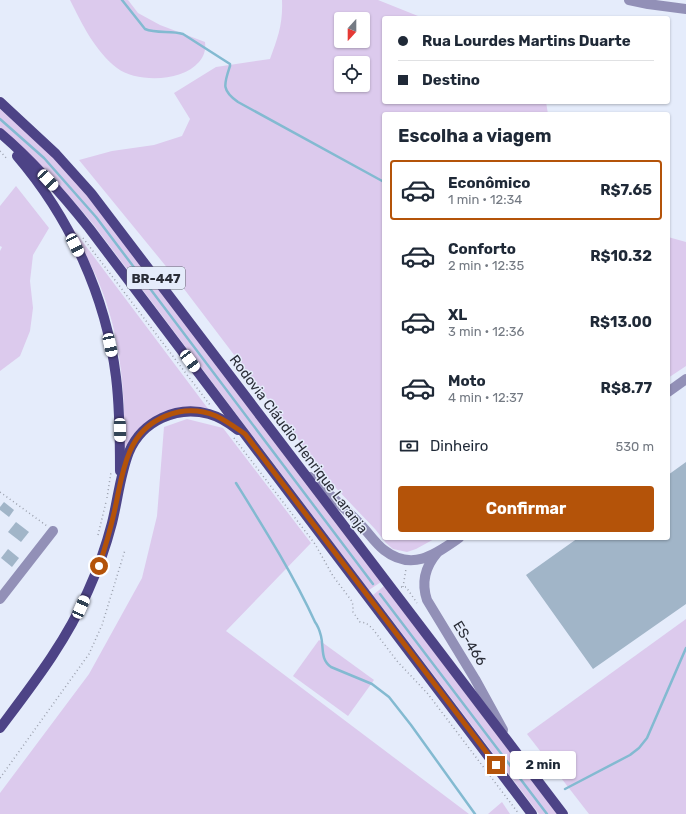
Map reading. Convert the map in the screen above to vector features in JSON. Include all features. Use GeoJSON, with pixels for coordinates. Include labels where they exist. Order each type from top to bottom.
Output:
{"type":"FeatureCollection","features":[{"type":"Feature","properties":{"kind":"main road","name":"Rodovia Cláudio Henrique Laranja"},"geometry":{"type":"LineString","coordinates":[[0,102],[52,150],[91,193],[563,814]]}},
{"type":"Feature","properties":{"kind":"main road","name":"BR-447"},"geometry":{"type":"LineString","coordinates":[[0,133],[39,170],[73,208],[532,814]]}},
{"type":"Feature","properties":{"kind":"main road"},"geometry":{"type":"LineString","coordinates":[[0,138],[36,181],[60,216],[80,254],[96,294],[108,335],[116,376],[120,419],[120,479]]}},
{"type":"Feature","properties":{"kind":"main road"},"geometry":{"type":"LineString","coordinates":[[0,728],[60,646],[81,607],[106,545],[112,523],[120,479],[133,444],[141,433],[167,415],[184,412],[200,412],[224,420],[245,434]]}},
{"type":"Feature","properties":{"kind":"street"},"geometry":{"type":"LineString","coordinates":[[629,0],[686,9]]}},
{"type":"Feature","properties":{"kind":"street"},"geometry":{"type":"LineString","coordinates":[[670,391],[686,380]]}},
{"type":"Feature","properties":{"kind":"street","name":"ES-466"},"geometry":{"type":"LineString","coordinates":[[298,466],[358,522],[385,551],[397,557],[407,560],[424,559],[437,553],[457,540]]}},
{"type":"Feature","properties":{"kind":"street"},"geometry":{"type":"LineString","coordinates":[[0,599],[53,531]]}},
{"type":"Feature","properties":{"kind":"street","name":"ES-466"},"geometry":{"type":"LineString","coordinates":[[437,553],[428,565],[424,578],[425,593],[428,603],[475,679],[512,747]]}},
{"type":"Feature","properties":{"kind":"path"},"geometry":{"type":"LineString","coordinates":[[80,234],[215,412],[215,416]]}},
{"type":"Feature","properties":{"kind":"path"},"geometry":{"type":"LineString","coordinates":[[230,434],[315,544],[333,576],[351,600],[353,612],[360,622],[372,628],[397,660],[428,694],[519,814]]}},
{"type":"Feature","properties":{"kind":"path"},"geometry":{"type":"LineString","coordinates":[[98,535],[107,499],[111,466]]}},
{"type":"Feature","properties":{"kind":"path"},"geometry":{"type":"LineString","coordinates":[[0,492],[53,531]]}},
{"type":"Feature","properties":{"kind":"path"},"geometry":{"type":"LineString","coordinates":[[0,778],[89,654],[102,625],[125,550]]}},
{"type":"Feature","properties":{"kind":"path"},"geometry":{"type":"LineString","coordinates":[[407,560],[402,587],[406,587],[421,607],[428,603]]}},
{"type":"Feature","properties":{"kind":"shaded area"},"geometry":{"type":"Polygon","coordinates":[[[70,0],[128,0],[138,13],[160,25],[205,42],[203,55],[199,62],[191,69],[171,77],[147,78],[126,73],[117,68],[102,54],[84,28],[70,0]]]}},
{"type":"Feature","properties":{"kind":"shaded area"},"geometry":{"type":"Polygon","coordinates":[[[282,0],[378,0],[418,16],[382,16],[382,104],[546,104],[548,112],[382,112],[382,538],[333,485],[178,281],[79,160],[112,151],[154,145],[182,136],[190,119],[174,93],[216,67],[270,59],[282,16],[282,0]]]}},
{"type":"Feature","properties":{"kind":"shaded area"},"geometry":{"type":"Polygon","coordinates":[[[0,109],[53,157],[88,195],[381,582],[369,590],[93,224],[48,173],[0,128],[0,109]]]}},
{"type":"Feature","properties":{"kind":"shaded area"},"geometry":{"type":"Polygon","coordinates":[[[16,186],[49,228],[33,255],[30,281],[33,308],[30,331],[20,356],[0,371],[0,251],[2,247],[0,246],[0,206],[16,186]]]}},
{"type":"Feature","properties":{"kind":"shaded area"},"geometry":{"type":"Polygon","coordinates":[[[73,229],[209,410],[141,427],[134,434],[124,449],[124,405],[120,361],[116,339],[111,318],[96,276],[72,230],[73,229]]]}},
{"type":"Feature","properties":{"kind":"shaded area"},"geometry":{"type":"Polygon","coordinates":[[[670,238],[686,242],[686,366],[670,377],[670,238]]]}},
{"type":"Feature","properties":{"kind":"shaded area"},"geometry":{"type":"Polygon","coordinates":[[[187,419],[223,428],[311,543],[226,631],[469,814],[0,814],[0,793],[89,674],[142,578],[157,516],[164,427],[187,419]]]}},
{"type":"Feature","properties":{"kind":"shaded area"},"geometry":{"type":"Polygon","coordinates":[[[384,540],[432,540],[407,552],[393,549],[384,540]]]}},
{"type":"Feature","properties":{"kind":"shaded area"},"geometry":{"type":"Polygon","coordinates":[[[384,586],[557,814],[539,814],[373,595],[384,586]]]}},
{"type":"Feature","properties":{"kind":"shaded area"},"geometry":{"type":"Polygon","coordinates":[[[686,619],[686,814],[589,814],[527,734],[686,619]]]}},
{"type":"Feature","properties":{"kind":"shaded area"},"geometry":{"type":"Polygon","coordinates":[[[319,640],[374,680],[348,716],[293,676],[319,640]]]}},
{"type":"Feature","properties":{"kind":"shaded area"},"geometry":{"type":"Polygon","coordinates":[[[502,802],[510,814],[488,814],[502,802]]]}},
{"type":"Feature","properties":{"kind":"building"},"geometry":{"type":"Polygon","coordinates":[[[686,462],[686,604],[593,669],[526,575],[575,540],[670,540],[670,474],[686,462]]]}},
{"type":"Feature","properties":{"kind":"building"},"geometry":{"type":"Polygon","coordinates":[[[4,502],[14,510],[9,517],[0,510],[0,507],[4,502]]]}},
{"type":"Feature","properties":{"kind":"building"},"geometry":{"type":"Polygon","coordinates":[[[16,522],[29,532],[21,542],[8,532],[16,522]]]}},
{"type":"Feature","properties":{"kind":"building"},"geometry":{"type":"Polygon","coordinates":[[[8,549],[19,558],[12,567],[1,558],[8,549]]]}},
{"type":"Feature","properties":{"kind":"waterway"},"geometry":{"type":"LineString","coordinates":[[122,0],[145,29],[183,34],[230,64],[225,86],[229,94],[238,102],[382,181]]}},
{"type":"Feature","properties":{"kind":"waterway"},"geometry":{"type":"LineString","coordinates":[[0,119],[44,158],[96,217],[373,584]]}},
{"type":"Feature","properties":{"kind":"waterway"},"geometry":{"type":"LineString","coordinates":[[236,483],[278,551],[297,586],[319,631],[325,660],[331,667],[372,684],[389,697],[475,814]]}},
{"type":"Feature","properties":{"kind":"waterway"},"geometry":{"type":"LineString","coordinates":[[380,594],[547,814]]}},
{"type":"Feature","properties":{"kind":"waterway"},"geometry":{"type":"LineString","coordinates":[[565,789],[630,755],[639,748],[647,738],[686,648]]}},
{"type":"Feature","properties":{"kind":"route"},"geometry":{"type":"LineString","coordinates":[[99,566],[112,523],[120,479],[129,452],[138,437],[144,430],[159,419],[175,413],[192,411],[200,412],[224,420],[245,434],[496,765]]}}]}
